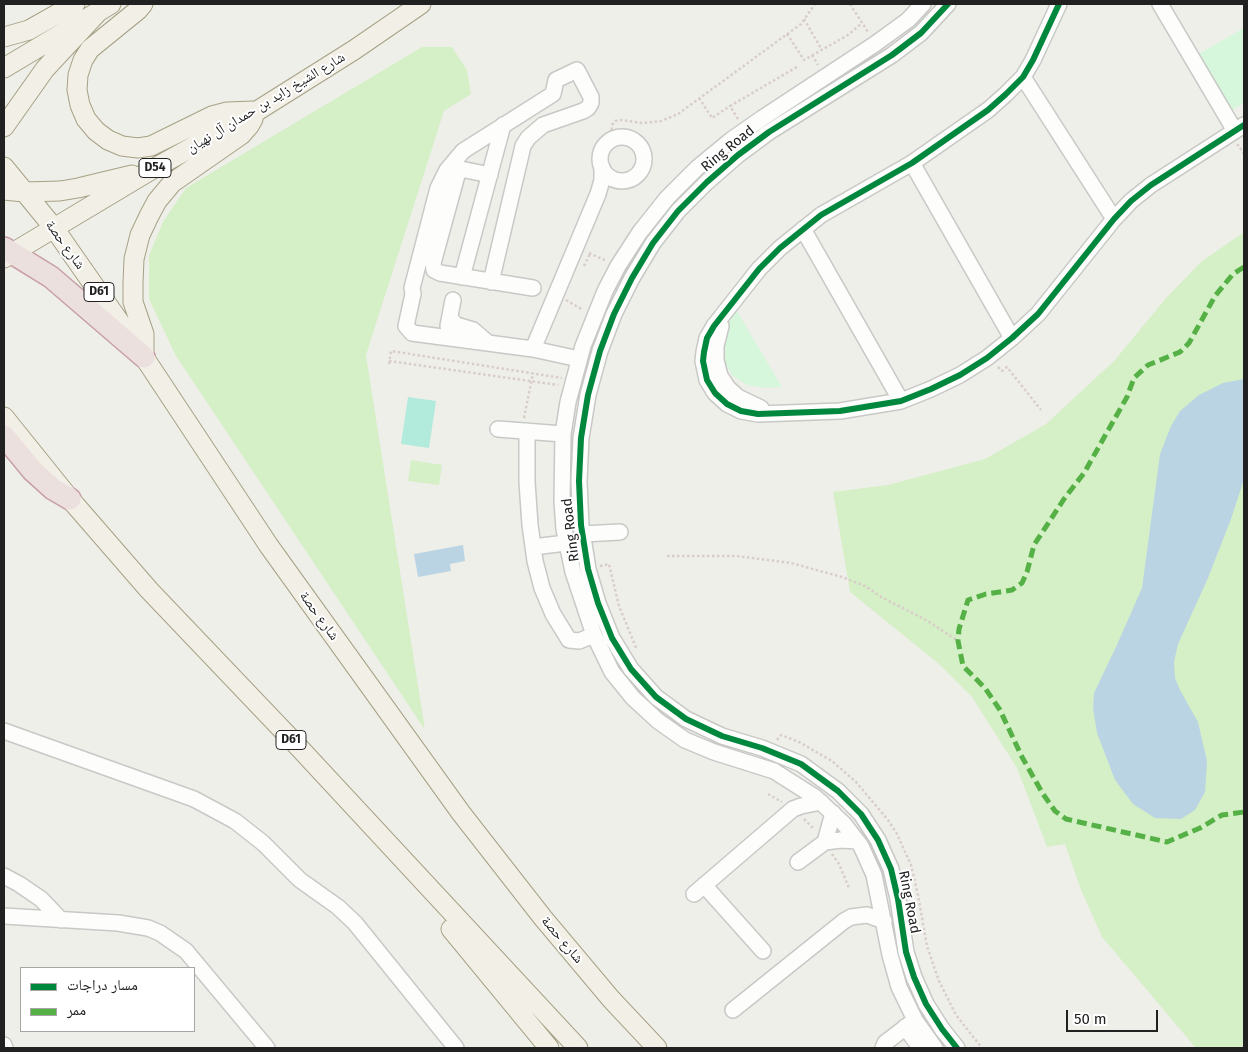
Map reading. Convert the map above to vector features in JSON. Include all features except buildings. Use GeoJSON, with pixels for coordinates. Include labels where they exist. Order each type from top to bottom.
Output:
{"type":"FeatureCollection","features":[{"type":"Feature","properties":{"kind":"highway"},"geometry":{"type":"LineString","coordinates":[[7,253],[51,277],[144,357]]}},
{"type":"Feature","properties":{"kind":"highway"},"geometry":{"type":"LineString","coordinates":[[6,423],[33,472],[53,489],[70,499]]}},
{"type":"Feature","properties":{"kind":"main road"},"geometry":{"type":"LineString","coordinates":[[4,37],[29,30],[75,4]]}},
{"type":"Feature","properties":{"kind":"main road"},"geometry":{"type":"LineString","coordinates":[[143,4],[90,49],[83,60],[78,75],[77,90],[80,105],[86,119],[96,131],[108,140],[122,146],[138,148],[152,146],[212,116],[227,112],[257,111],[249,126],[240,135],[172,183],[157,201],[140,235],[134,258],[133,302],[144,334],[144,357]]}},
{"type":"Feature","properties":{"kind":"main road","name":"شارع الشيخ زايد بن حمدان آل نهيان"},"geometry":{"type":"LineString","coordinates":[[7,253],[257,111],[354,50],[421,4]]}},
{"type":"Feature","properties":{"kind":"main road"},"geometry":{"type":"LineString","coordinates":[[4,68],[105,8]]}},
{"type":"Feature","properties":{"kind":"main road"},"geometry":{"type":"LineString","coordinates":[[4,127],[45,69],[105,8]]}},
{"type":"Feature","properties":{"kind":"main road","name":"شارع حصة"},"geometry":{"type":"LineString","coordinates":[[4,167],[54,228],[144,357],[269,546],[462,813],[543,918],[611,999],[657,1048]]}},
{"type":"Feature","properties":{"kind":"main road"},"geometry":{"type":"LineString","coordinates":[[4,190],[24,192],[60,191],[151,170]]}},
{"type":"Feature","properties":{"kind":"main road","name":"D61"},"geometry":{"type":"LineString","coordinates":[[70,499],[149,590],[578,1048]]}},
{"type":"Feature","properties":{"kind":"main road"},"geometry":{"type":"LineString","coordinates":[[340,792],[353,815],[369,837],[452,929],[549,1048]]}},
{"type":"Feature","properties":{"kind":"street"},"geometry":{"type":"LineString","coordinates":[[903,4],[908,20]]}},
{"type":"Feature","properties":{"kind":"street","name":"Ring Road"},"geometry":{"type":"LineString","coordinates":[[921,4],[908,20],[876,44],[761,119],[697,168],[661,205],[640,232],[618,266],[594,316],[579,358],[563,434],[562,501],[566,542],[573,572],[594,635],[612,672],[633,698],[658,721],[685,740],[774,772],[793,782],[833,813],[857,841],[874,874],[899,987],[899,1036],[922,1046]]}},
{"type":"Feature","properties":{"kind":"street","name":"Ring Road"},"geometry":{"type":"LineString","coordinates":[[948,4],[921,33],[892,55],[769,132],[738,155],[684,205],[653,243],[632,278],[614,314],[600,351],[588,395],[581,438],[579,481],[583,534],[598,603],[612,638],[631,669],[656,696],[686,719],[722,736],[762,748],[801,764],[838,791],[860,814],[878,840],[891,869],[898,899],[906,952],[914,977],[926,1004],[957,1048]]}},
{"type":"Feature","properties":{"kind":"street"},"geometry":{"type":"LineString","coordinates":[[1059,4],[1033,60],[1022,77],[988,110],[912,164],[841,203],[803,229],[759,269],[726,312],[716,346],[716,360],[720,376],[728,388],[738,397],[750,404],[777,413],[840,411],[902,401],[960,375],[987,358],[1038,314],[1114,219],[1131,201],[1151,185],[1240,128],[1160,4]]}},
{"type":"Feature","properties":{"kind":"street"},"geometry":{"type":"LineString","coordinates":[[491,282],[523,146],[528,138],[543,125],[588,108],[591,97],[579,72],[574,70],[556,80],[553,94],[463,151],[454,167],[406,321],[406,326],[412,333],[487,342],[579,358]]}},
{"type":"Feature","properties":{"kind":"street"},"geometry":{"type":"LineString","coordinates":[[1022,77],[1114,219]]}},
{"type":"Feature","properties":{"kind":"street"},"geometry":{"type":"LineString","coordinates":[[531,107],[543,125]]}},
{"type":"Feature","properties":{"kind":"street"},"geometry":{"type":"LineString","coordinates":[[462,277],[503,125]]}},
{"type":"Feature","properties":{"kind":"street"},"geometry":{"type":"LineString","coordinates":[[533,349],[598,194],[602,180],[601,155],[603,149],[611,140],[623,137],[629,138],[639,145],[642,150],[644,162],[639,173],[628,180],[610,177],[602,167]]}},
{"type":"Feature","properties":{"kind":"street"},"geometry":{"type":"LineString","coordinates":[[912,164],[1012,338]]}},
{"type":"Feature","properties":{"kind":"street"},"geometry":{"type":"LineString","coordinates":[[454,167],[490,175]]}},
{"type":"Feature","properties":{"kind":"street"},"geometry":{"type":"LineString","coordinates":[[454,167],[433,266],[436,272],[533,288]]}},
{"type":"Feature","properties":{"kind":"street"},"geometry":{"type":"LineString","coordinates":[[598,194],[622,180]]}},
{"type":"Feature","properties":{"kind":"street"},"geometry":{"type":"LineString","coordinates":[[803,229],[902,401]]}},
{"type":"Feature","properties":{"kind":"street"},"geometry":{"type":"LineString","coordinates":[[446,337],[453,300]]}},
{"type":"Feature","properties":{"kind":"street"},"geometry":{"type":"LineString","coordinates":[[450,318],[456,326],[473,330],[487,342]]}},
{"type":"Feature","properties":{"kind":"street"},"geometry":{"type":"LineString","coordinates":[[498,432],[527,435],[563,434]]}},
{"type":"Feature","properties":{"kind":"street"},"geometry":{"type":"LineString","coordinates":[[527,435],[527,482],[533,547],[538,574],[545,595],[553,614],[567,637],[576,642],[594,635]]}},
{"type":"Feature","properties":{"kind":"street"},"geometry":{"type":"LineString","coordinates":[[583,534],[620,532]]}},
{"type":"Feature","properties":{"kind":"street"},"geometry":{"type":"LineString","coordinates":[[533,547],[566,542]]}},
{"type":"Feature","properties":{"kind":"street"},"geometry":{"type":"LineString","coordinates":[[4,731],[187,796],[235,821],[263,843],[300,880],[334,904],[351,919],[456,1048]]}},
{"type":"Feature","properties":{"kind":"street"},"geometry":{"type":"LineString","coordinates":[[793,782],[793,810]]}},
{"type":"Feature","properties":{"kind":"street"},"geometry":{"type":"LineString","coordinates":[[763,951],[699,890],[793,810],[801,806],[821,802]]}},
{"type":"Feature","properties":{"kind":"street"},"geometry":{"type":"LineString","coordinates":[[825,842],[833,813]]}},
{"type":"Feature","properties":{"kind":"street"},"geometry":{"type":"LineString","coordinates":[[798,862],[825,842],[857,841]]}},
{"type":"Feature","properties":{"kind":"street"},"geometry":{"type":"LineString","coordinates":[[4,876],[41,899],[62,920]]}},
{"type":"Feature","properties":{"kind":"street"},"geometry":{"type":"LineString","coordinates":[[734,1010],[844,921],[851,917],[867,915],[884,921]]}},
{"type":"Feature","properties":{"kind":"street"},"geometry":{"type":"LineString","coordinates":[[4,916],[134,925],[148,928],[172,940],[186,951],[267,1048]]}},
{"type":"Feature","properties":{"kind":"street"},"geometry":{"type":"LineString","coordinates":[[899,1036],[922,1046]]}},
{"type":"Feature","properties":{"kind":"path"},"geometry":{"type":"LineString","coordinates":[[611,140],[612,125],[615,121],[622,120],[642,123],[662,121],[678,114],[787,34],[804,19],[815,4]]}},
{"type":"Feature","properties":{"kind":"path"},"geometry":{"type":"LineString","coordinates":[[850,4],[876,44]]}},
{"type":"Feature","properties":{"kind":"path"},"geometry":{"type":"LineString","coordinates":[[804,19],[822,50]]}},
{"type":"Feature","properties":{"kind":"path"},"geometry":{"type":"LineString","coordinates":[[787,34],[804,60],[862,24]]}},
{"type":"Feature","properties":{"kind":"path"},"geometry":{"type":"LineString","coordinates":[[699,98],[712,118],[798,67]]}},
{"type":"Feature","properties":{"kind":"path"},"geometry":{"type":"LineString","coordinates":[[730,106],[739,119]]}},
{"type":"Feature","properties":{"kind":"path"},"geometry":{"type":"LineString","coordinates":[[576,248],[618,266]]}},
{"type":"Feature","properties":{"kind":"path"},"geometry":{"type":"LineString","coordinates":[[556,295],[594,316]]}},
{"type":"Feature","properties":{"kind":"path"},"geometry":{"type":"LineString","coordinates":[[391,351],[573,384],[389,362],[391,351]]}},
{"type":"Feature","properties":{"kind":"path"},"geometry":{"type":"LineString","coordinates":[[987,358],[1002,371],[1007,366],[1041,410]]}},
{"type":"Feature","properties":{"kind":"path"},"geometry":{"type":"LineString","coordinates":[[666,556],[737,556],[790,564],[842,577],[865,586],[883,598],[926,620],[958,642]]}},
{"type":"Feature","properties":{"kind":"green space"},"geometry":{"type":"Polygon","coordinates":[[[1244,28],[1244,103],[1229,112],[1197,55],[1244,28]]]}},
{"type":"Feature","properties":{"kind":"green space"},"geometry":{"type":"Polygon","coordinates":[[[422,47],[452,47],[467,70],[471,94],[444,111],[366,355],[425,730],[176,356],[149,299],[149,255],[164,220],[186,188],[422,47]]]}},
{"type":"Feature","properties":{"kind":"green space"},"geometry":{"type":"Polygon","coordinates":[[[1244,232],[1244,1048],[1196,1048],[1102,937],[1081,890],[1065,844],[1047,847],[1017,768],[972,697],[939,664],[850,592],[833,492],[888,485],[985,459],[1046,424],[1114,361],[1167,297],[1201,262],[1244,232]]]}},
{"type":"Feature","properties":{"kind":"green space"},"geometry":{"type":"Polygon","coordinates":[[[735,308],[782,387],[766,388],[747,385],[732,375],[720,350],[725,322],[735,308]]]}},
{"type":"Feature","properties":{"kind":"green space"},"geometry":{"type":"Polygon","coordinates":[[[408,397],[436,401],[429,448],[401,444],[408,397]]]}},
{"type":"Feature","properties":{"kind":"green space"},"geometry":{"type":"Polygon","coordinates":[[[411,460],[442,465],[439,485],[408,481],[411,460]]]}},
{"type":"Feature","properties":{"kind":"water"},"geometry":{"type":"Polygon","coordinates":[[[1244,379],[1244,479],[1208,578],[1178,644],[1174,662],[1175,678],[1198,722],[1207,761],[1205,792],[1195,810],[1181,819],[1155,818],[1133,804],[1115,780],[1097,733],[1093,708],[1094,693],[1142,588],[1160,454],[1171,426],[1180,411],[1199,395],[1223,383],[1244,379]]]}},
{"type":"Feature","properties":{"kind":"water"},"geometry":{"type":"Polygon","coordinates":[[[463,545],[465,561],[450,564],[451,571],[418,577],[414,554],[463,545]]]}},
{"type":"Feature","properties":{"kind":"marked path"},"geometry":{"type":"LineString","coordinates":[[1244,267],[1233,274],[1215,296],[1189,343],[1180,352],[1148,365],[1134,378],[1127,397],[1084,473],[1064,499],[1034,545],[1022,583],[1012,590],[986,594],[968,600],[959,629],[958,641],[963,666],[985,688],[1000,710],[1022,757],[1043,794],[1055,811],[1066,819],[1167,842],[1200,828],[1222,815],[1244,812]]}},
{"type":"Feature","properties":{"kind":"cycle path"},"geometry":{"type":"LineString","coordinates":[[948,4],[921,33],[892,55],[769,132],[738,155],[678,211],[653,243],[632,278],[614,314],[600,351],[588,395],[581,438],[579,481],[581,525],[588,569],[598,603],[612,638],[631,669],[656,697],[686,719],[722,736],[762,748],[801,764],[838,791],[861,814],[878,840],[891,869],[898,899],[906,952],[914,977],[926,1004],[957,1048]]}},
{"type":"Feature","properties":{"kind":"cycle path"},"geometry":{"type":"LineString","coordinates":[[1059,4],[1023,77],[988,110],[912,163],[821,215],[780,248],[759,269],[714,326],[707,338],[703,361],[707,380],[715,393],[727,404],[741,411],[758,414],[840,411],[901,401],[960,375],[987,358],[1038,314],[1114,219],[1131,201],[1151,185],[1244,125]]}}]}
